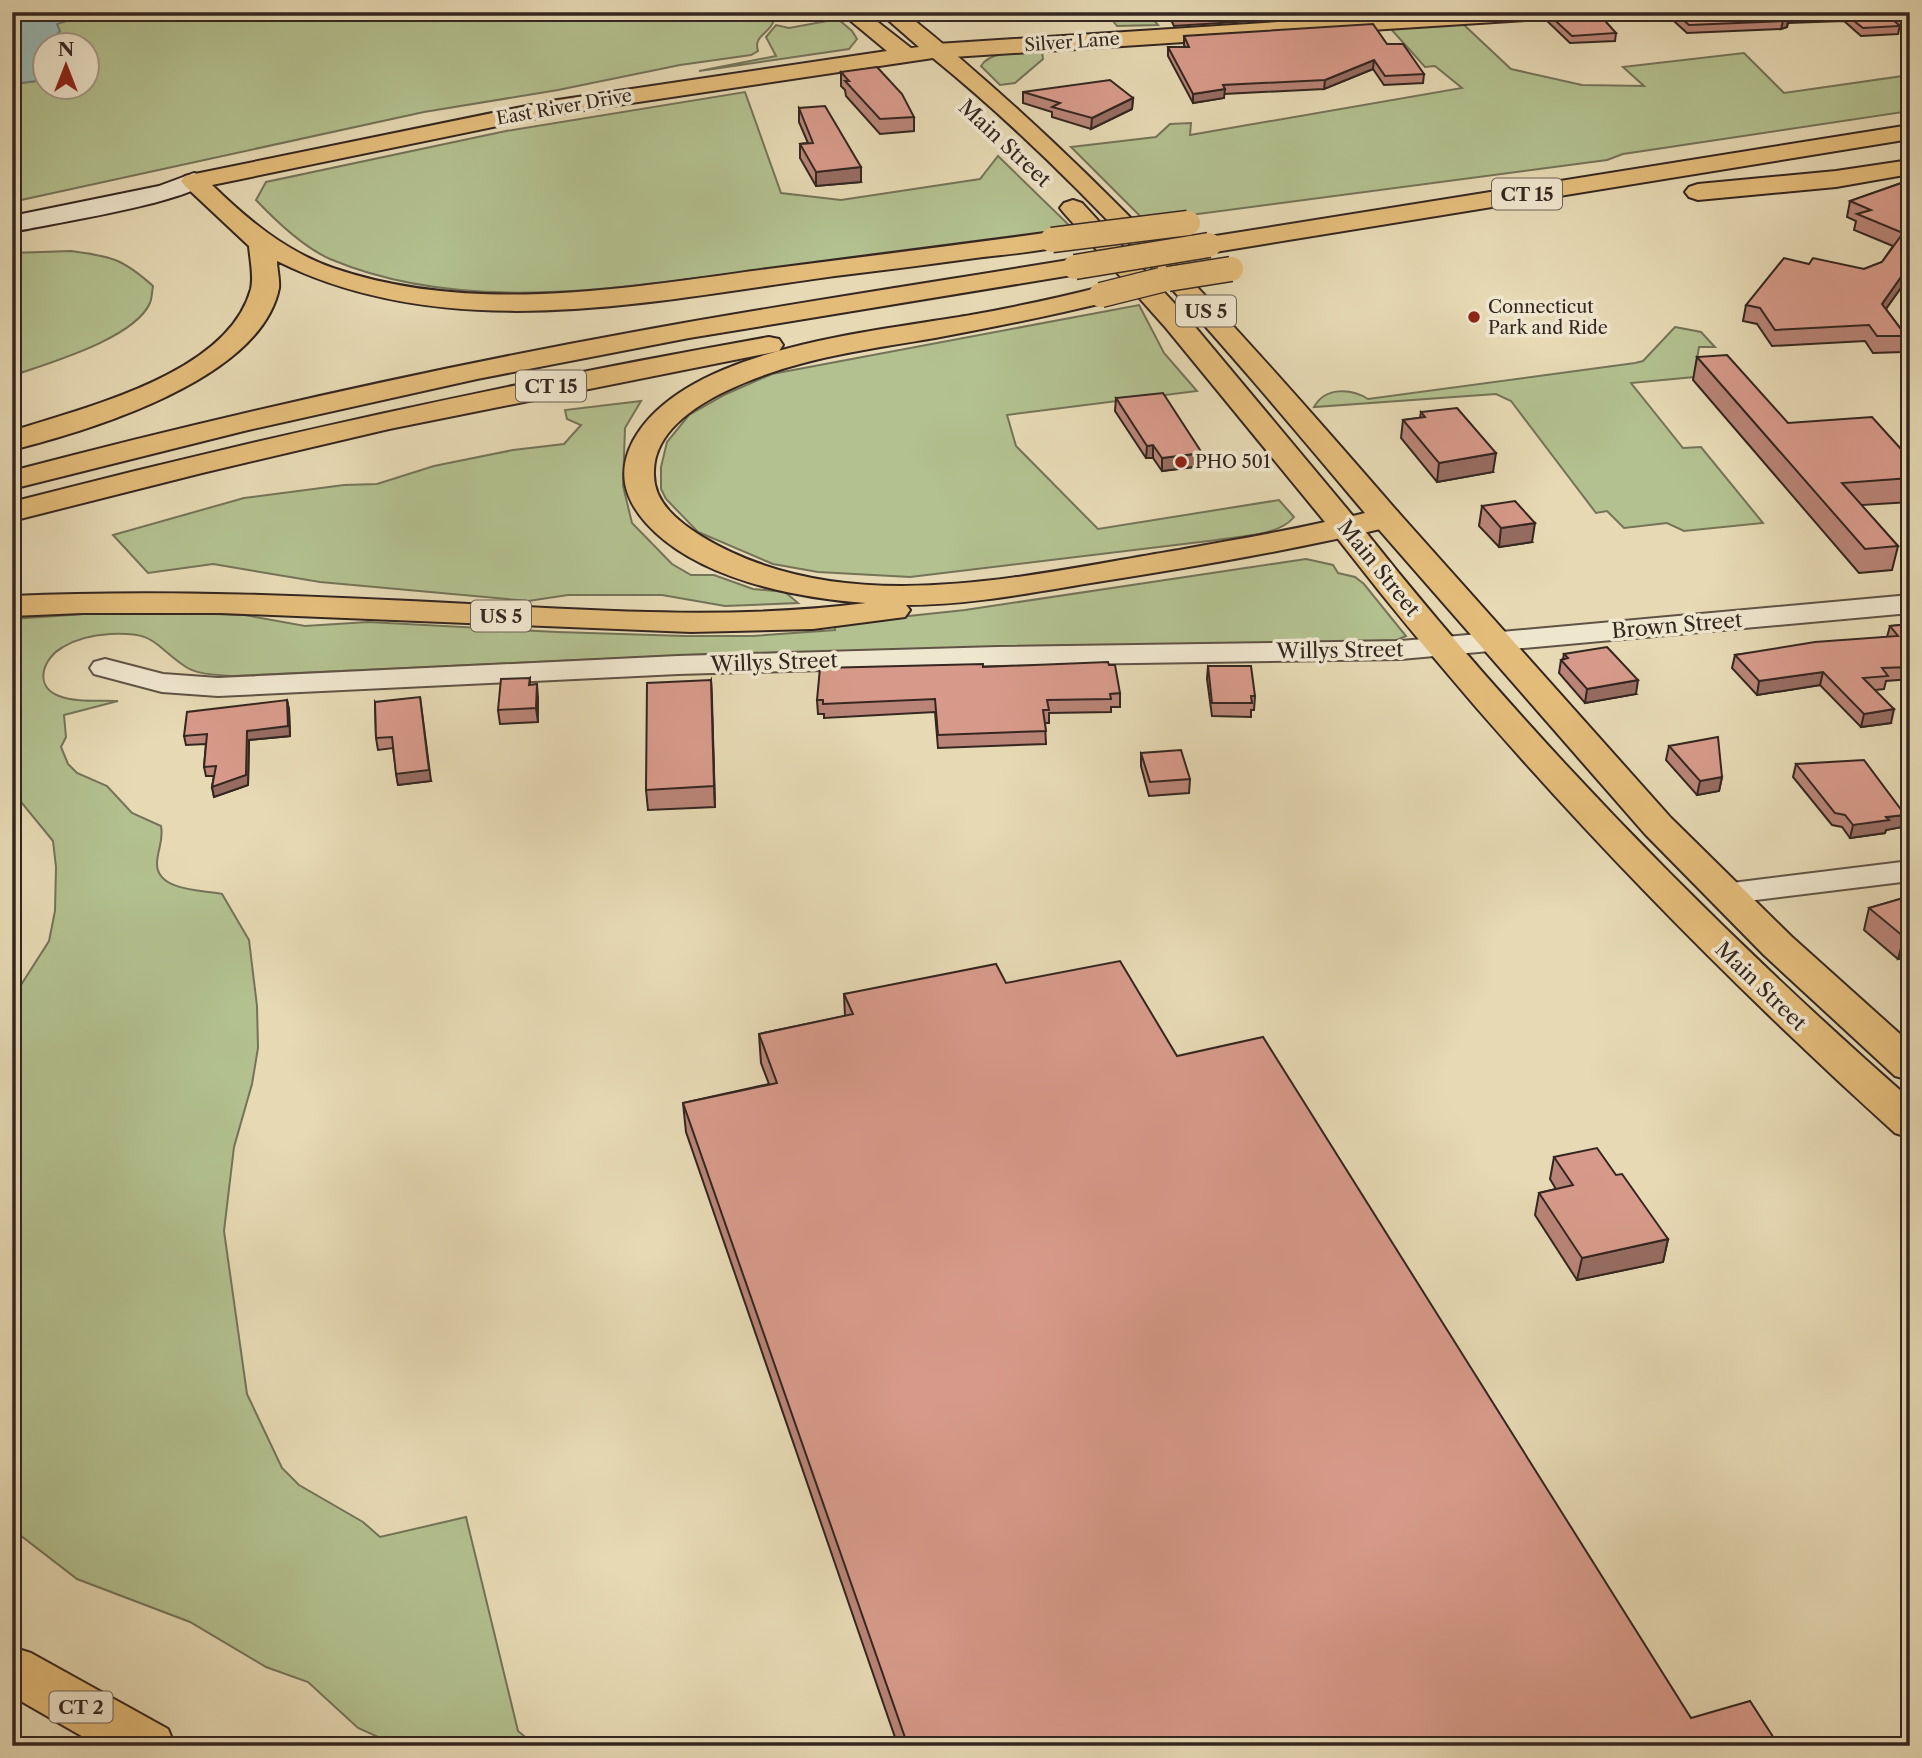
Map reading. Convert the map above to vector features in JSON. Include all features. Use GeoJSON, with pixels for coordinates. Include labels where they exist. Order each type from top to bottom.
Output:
{"type":"FeatureCollection","features":[{"type":"Feature","properties":{"kind":"main road"},"geometry":{"type":"LineString","coordinates":[[851,12],[930,75]]}},
{"type":"Feature","properties":{"kind":"main road","name":"Main Street"},"geometry":{"type":"LineString","coordinates":[[890,12],[1036,138],[1116,215],[1276,391],[1638,805],[1724,894],[1810,977],[1910,1066]]}},
{"type":"Feature","properties":{"kind":"main road","name":"Silver Lane"},"geometry":{"type":"LineString","coordinates":[[937,51],[1541,12]]}},
{"type":"Feature","properties":{"kind":"main road","name":"East River Drive"},"geometry":{"type":"LineString","coordinates":[[12,224],[166,192],[194,181],[530,112],[937,51]]}},
{"type":"Feature","properties":{"kind":"main road","name":"CT 15"},"geometry":{"type":"LineString","coordinates":[[12,480],[257,419],[522,362],[726,324],[1910,132]]}},
{"type":"Feature","properties":{"kind":"main road"},"geometry":{"type":"LineString","coordinates":[[1243,215],[1546,175],[1844,142]]}},
{"type":"Feature","properties":{"kind":"main road"},"geometry":{"type":"LineString","coordinates":[[1670,196],[1910,156]]}},
{"type":"Feature","properties":{"kind":"main road"},"geometry":{"type":"LineString","coordinates":[[1698,192],[1836,179],[1910,167]]}},
{"type":"Feature","properties":{"kind":"main road"},"geometry":{"type":"LineString","coordinates":[[194,181],[262,244],[328,274],[388,291],[449,300],[525,303],[638,294],[1215,219]]}},
{"type":"Feature","properties":{"kind":"main road","name":"East River Drive"},"geometry":{"type":"LineString","coordinates":[[12,210],[146,182],[194,181]]}},
{"type":"Feature","properties":{"kind":"main road","name":"Main Street"},"geometry":{"type":"LineString","coordinates":[[1056,191],[1176,322],[1499,711],[1690,917],[1805,1029],[1910,1123]]}},
{"type":"Feature","properties":{"kind":"main road"},"geometry":{"type":"LineString","coordinates":[[12,441],[164,387],[226,350],[250,325],[263,304],[268,272],[262,244]]}},
{"type":"Feature","properties":{"kind":"main road"},"geometry":{"type":"LineString","coordinates":[[987,590],[934,594],[874,593],[794,583],[738,567],[690,544],[661,520],[644,499],[639,485],[638,468],[642,455],[659,424],[675,408],[704,390],[758,367],[817,349],[1029,313],[1099,293],[1258,264]]}},
{"type":"Feature","properties":{"kind":"main road","name":"CT 15"},"geometry":{"type":"LineString","coordinates":[[12,512],[247,452],[523,391],[694,358],[1099,293]]}},
{"type":"Feature","properties":{"kind":"main road"},"geometry":{"type":"LineString","coordinates":[[1236,394],[1276,391]]}},
{"type":"Feature","properties":{"kind":"main road","name":"US 5"},"geometry":{"type":"LineString","coordinates":[[12,607],[90,603],[184,603],[604,620],[811,620],[934,603],[987,590],[1218,553],[1386,518]]}},
{"type":"Feature","properties":{"kind":"main road"},"geometry":{"type":"LineString","coordinates":[[1397,590],[1443,583]]}},
{"type":"Feature","properties":{"kind":"main road","name":"CT 2"},"geometry":{"type":"LineString","coordinates":[[12,1669],[148,1746]]}},
{"type":"Feature","properties":{"kind":"street","name":"Brown Street"},"geometry":{"type":"LineString","coordinates":[[1444,647],[1910,604]]}},
{"type":"Feature","properties":{"kind":"street","name":"Willys Street"},"geometry":{"type":"LineString","coordinates":[[105,668],[162,683],[218,687],[678,665],[1444,647]]}},
{"type":"Feature","properties":{"kind":"street"},"geometry":{"type":"LineString","coordinates":[[1724,894],[1910,871]]}},
{"type":"Feature","properties":{"kind":"green space"},"geometry":{"type":"Polygon","coordinates":[[[95,12],[759,12],[774,20],[758,41],[758,51],[751,55],[680,65],[558,90],[424,112],[12,202],[12,84],[32,82],[32,102],[102,102],[102,32],[55,32],[56,24],[95,12]]]}},
{"type":"Feature","properties":{"kind":"green space"},"geometry":{"type":"Polygon","coordinates":[[[1106,12],[1147,12],[1158,25],[1117,26],[1106,12]]]}},
{"type":"Feature","properties":{"kind":"green space"},"geometry":{"type":"Polygon","coordinates":[[[838,19],[857,39],[849,49],[699,71],[776,56],[766,37],[776,25],[789,28],[838,19]]]}},
{"type":"Feature","properties":{"kind":"green space"},"geometry":{"type":"Polygon","coordinates":[[[1463,24],[1511,69],[1582,85],[1644,86],[1623,67],[1744,53],[1784,93],[1910,75],[1910,111],[1623,154],[1607,160],[1145,221],[1071,147],[1156,137],[1170,124],[1191,123],[1190,135],[1462,88],[1435,66],[1425,67],[1391,29],[1463,24]]]}},
{"type":"Feature","properties":{"kind":"green space"},"geometry":{"type":"Polygon","coordinates":[[[1042,52],[1043,59],[1015,83],[1000,85],[981,66],[1000,54],[1042,52]]]}},
{"type":"Feature","properties":{"kind":"green space"},"geometry":{"type":"Polygon","coordinates":[[[745,92],[781,193],[841,200],[980,179],[998,156],[1074,230],[648,284],[540,292],[486,292],[433,287],[381,276],[330,259],[301,241],[256,200],[266,182],[506,131],[745,92]]]}},
{"type":"Feature","properties":{"kind":"green space"},"geometry":{"type":"Polygon","coordinates":[[[71,251],[107,257],[124,264],[153,286],[150,303],[141,316],[127,328],[109,338],[67,357],[12,376],[12,253],[71,251]]]}},
{"type":"Feature","properties":{"kind":"green space"},"geometry":{"type":"Polygon","coordinates":[[[1139,305],[1164,353],[1197,391],[1007,415],[1016,446],[1098,529],[1279,500],[1294,517],[1287,523],[1269,532],[1247,536],[910,577],[818,572],[773,564],[698,532],[666,499],[661,489],[661,467],[667,442],[689,415],[726,394],[772,374],[1139,305]]]}},
{"type":"Feature","properties":{"kind":"green space"},"geometry":{"type":"Polygon","coordinates":[[[1675,327],[1701,332],[1715,347],[1699,347],[1694,377],[1631,383],[1683,448],[1701,447],[1763,523],[1684,531],[1667,523],[1624,528],[1607,511],[1596,513],[1511,401],[1496,394],[1314,407],[1325,396],[1339,391],[1368,399],[1635,363],[1643,361],[1675,327]]]}},
{"type":"Feature","properties":{"kind":"green space"},"geometry":{"type":"Polygon","coordinates":[[[641,401],[625,428],[623,486],[632,523],[672,564],[691,575],[714,575],[753,589],[785,592],[798,603],[725,606],[662,595],[568,595],[528,601],[320,582],[213,564],[148,573],[113,535],[244,498],[344,485],[377,484],[434,466],[513,450],[564,444],[581,425],[567,419],[565,410],[641,401]]]}},
{"type":"Feature","properties":{"kind":"green space"},"geometry":{"type":"Polygon","coordinates":[[[1306,559],[1333,565],[1338,573],[1355,577],[1364,584],[1406,636],[1392,642],[711,654],[233,676],[191,670],[153,641],[137,635],[92,636],[56,652],[44,672],[46,686],[51,691],[73,700],[118,701],[64,715],[66,737],[61,747],[68,764],[77,773],[107,786],[132,813],[161,826],[157,864],[164,880],[182,888],[222,894],[249,940],[257,1006],[258,1048],[252,1084],[234,1147],[224,1231],[247,1394],[282,1468],[299,1485],[363,1522],[380,1537],[466,1517],[518,1731],[536,1746],[389,1746],[385,1740],[358,1728],[308,1682],[266,1667],[190,1622],[77,1579],[20,1535],[12,1523],[12,999],[49,941],[55,911],[56,867],[53,841],[12,791],[12,619],[113,612],[181,613],[245,615],[305,626],[368,622],[557,632],[752,636],[835,630],[834,624],[965,610],[1306,559]]]}},
{"type":"Feature","properties":{"kind":"water"},"geometry":{"type":"Polygon","coordinates":[[[12,12],[95,12],[57,24],[59,32],[32,32],[32,82],[12,84],[12,12]]]}},
{"type":"Feature","properties":{"kind":"building"},"geometry":{"type":"Polygon","coordinates":[[[1171,12],[1288,12],[1175,20],[1171,12]]]}},
{"type":"Feature","properties":{"kind":"building"},"geometry":{"type":"Polygon","coordinates":[[[1597,12],[1616,33],[1572,36],[1547,13],[1597,12]]]}},
{"type":"Feature","properties":{"kind":"building"},"geometry":{"type":"Polygon","coordinates":[[[1674,12],[1910,12],[1910,17],[1893,20],[1900,26],[1863,28],[1845,14],[1785,16],[1788,20],[1783,21],[1689,25],[1674,12]]]}},
{"type":"Feature","properties":{"kind":"building"},"geometry":{"type":"Polygon","coordinates":[[[1373,24],[1387,44],[1403,44],[1424,74],[1385,76],[1374,60],[1325,80],[1223,85],[1225,89],[1193,94],[1168,47],[1189,47],[1184,36],[1373,24]]]}},
{"type":"Feature","properties":{"kind":"building"},"geometry":{"type":"Polygon","coordinates":[[[877,67],[902,94],[914,117],[880,119],[845,81],[849,81],[841,72],[877,67]]]}},
{"type":"Feature","properties":{"kind":"building"},"geometry":{"type":"Polygon","coordinates":[[[1110,80],[1133,98],[1092,118],[1052,107],[1060,103],[1023,92],[1110,80]]]}},
{"type":"Feature","properties":{"kind":"building"},"geometry":{"type":"Polygon","coordinates":[[[825,106],[861,167],[816,172],[800,144],[813,143],[799,108],[825,106]]]}},
{"type":"Feature","properties":{"kind":"building"},"geometry":{"type":"Polygon","coordinates":[[[1910,180],[1910,264],[1882,304],[1906,336],[1877,336],[1869,325],[1775,330],[1760,308],[1746,305],[1784,258],[1809,264],[1813,258],[1864,269],[1882,262],[1903,233],[1857,214],[1871,210],[1850,201],[1910,180]]]}},
{"type":"Feature","properties":{"kind":"building"},"geometry":{"type":"Polygon","coordinates":[[[1727,355],[1788,423],[1872,417],[1910,459],[1910,478],[1842,483],[1898,546],[1865,549],[1697,357],[1727,355]]]}},
{"type":"Feature","properties":{"kind":"building"},"geometry":{"type":"Polygon","coordinates":[[[1163,393],[1202,453],[1162,458],[1153,445],[1147,446],[1116,398],[1163,393]]]}},
{"type":"Feature","properties":{"kind":"building"},"geometry":{"type":"Polygon","coordinates":[[[1457,408],[1496,453],[1439,463],[1403,420],[1425,417],[1421,412],[1457,408]]]}},
{"type":"Feature","properties":{"kind":"building"},"geometry":{"type":"Polygon","coordinates":[[[1515,501],[1535,523],[1501,528],[1482,506],[1515,501]]]}},
{"type":"Feature","properties":{"kind":"building"},"geometry":{"type":"Polygon","coordinates":[[[1910,624],[1910,667],[1882,668],[1888,676],[1863,678],[1894,709],[1864,714],[1823,672],[1759,681],[1735,655],[1815,642],[1898,636],[1890,626],[1910,624]]]}},
{"type":"Feature","properties":{"kind":"building"},"geometry":{"type":"Polygon","coordinates":[[[1607,647],[1638,680],[1587,689],[1561,660],[1568,658],[1564,654],[1607,647]]]}},
{"type":"Feature","properties":{"kind":"building"},"geometry":{"type":"Polygon","coordinates":[[[1108,662],[1109,665],[1115,665],[1120,693],[1110,694],[1111,699],[1047,700],[1049,710],[1043,710],[1046,731],[938,735],[935,699],[823,704],[823,700],[817,700],[820,668],[983,664],[983,667],[1108,662]]]}},
{"type":"Feature","properties":{"kind":"building"},"geometry":{"type":"Polygon","coordinates":[[[1208,666],[1251,666],[1255,696],[1251,696],[1252,703],[1212,703],[1208,666]]]}},
{"type":"Feature","properties":{"kind":"building"},"geometry":{"type":"Polygon","coordinates":[[[530,678],[529,685],[537,684],[536,708],[498,710],[501,679],[530,678]]]}},
{"type":"Feature","properties":{"kind":"building"},"geometry":{"type":"Polygon","coordinates":[[[711,680],[714,786],[646,790],[647,683],[711,680]]]}},
{"type":"Feature","properties":{"kind":"building"},"geometry":{"type":"Polygon","coordinates":[[[420,697],[429,770],[396,774],[392,737],[376,738],[375,702],[420,697]]]}},
{"type":"Feature","properties":{"kind":"building"},"geometry":{"type":"Polygon","coordinates":[[[287,700],[288,726],[247,731],[246,775],[212,787],[216,766],[204,767],[207,734],[184,736],[187,712],[287,700]]]}},
{"type":"Feature","properties":{"kind":"building"},"geometry":{"type":"Polygon","coordinates":[[[1718,737],[1722,777],[1700,781],[1669,746],[1718,737]]]}},
{"type":"Feature","properties":{"kind":"building"},"geometry":{"type":"Polygon","coordinates":[[[1181,750],[1190,779],[1150,782],[1141,753],[1181,750]]]}},
{"type":"Feature","properties":{"kind":"building"},"geometry":{"type":"Polygon","coordinates":[[[1864,760],[1905,815],[1853,825],[1845,815],[1835,813],[1796,764],[1864,760]]]}},
{"type":"Feature","properties":{"kind":"building"},"geometry":{"type":"Polygon","coordinates":[[[1910,896],[1910,935],[1904,937],[1869,908],[1910,896]]]}},
{"type":"Feature","properties":{"kind":"building"},"geometry":{"type":"Polygon","coordinates":[[[1120,961],[1177,1056],[1263,1037],[1691,1718],[1750,1701],[1779,1746],[908,1746],[683,1103],[777,1083],[759,1034],[853,1014],[844,994],[996,964],[1006,983],[1120,961]]]}},
{"type":"Feature","properties":{"kind":"building"},"geometry":{"type":"Polygon","coordinates":[[[1597,1148],[1616,1175],[1622,1174],[1668,1239],[1582,1258],[1539,1193],[1573,1185],[1554,1157],[1597,1148]]]}},
{"type":"Feature","properties":{"kind":"place","name":"Connecticut Park and Ride"},"geometry":{"type":"Point","coordinates":[1474,317]}},
{"type":"Feature","properties":{"kind":"place","name":"PHO 501"},"geometry":{"type":"Point","coordinates":[1181,462]}}]}
